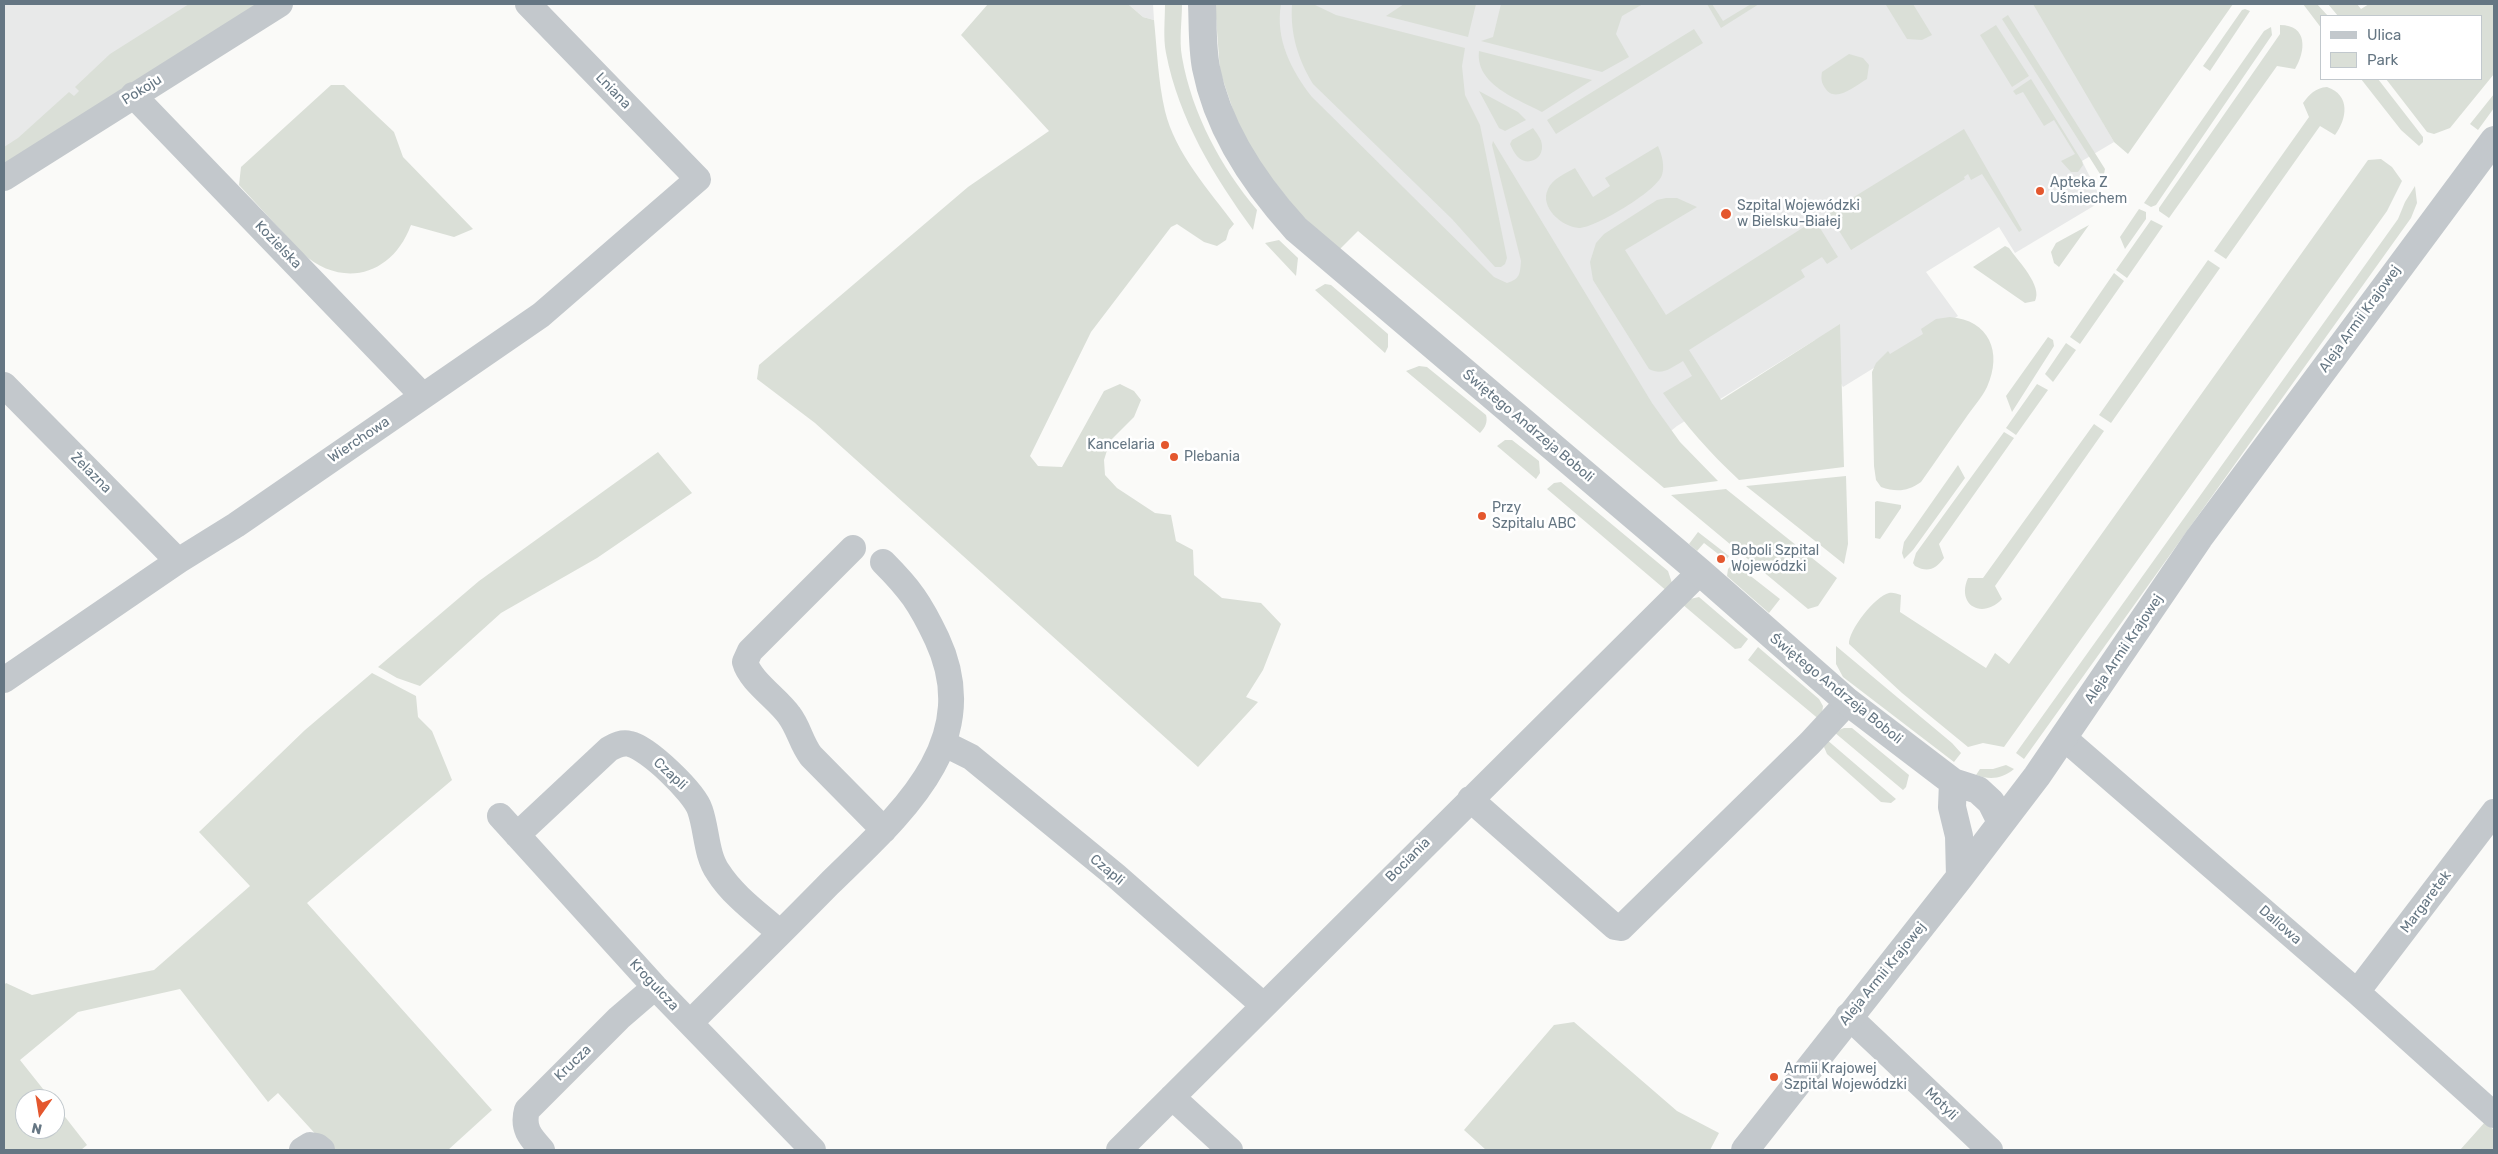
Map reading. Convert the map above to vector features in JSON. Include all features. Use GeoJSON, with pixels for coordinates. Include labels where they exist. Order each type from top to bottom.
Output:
{"type":"FeatureCollection","features":[{"type":"Feature","properties":{"kind":"street","name":"Pokoju"},"geometry":{"type":"LineString","coordinates":[[4,178],[280,4]]}},
{"type":"Feature","properties":{"kind":"street","name":"Lniana"},"geometry":{"type":"LineString","coordinates":[[528,4],[698,179]]}},
{"type":"Feature","properties":{"kind":"street","name":"Świętego Andrzeja Boboli"},"geometry":{"type":"LineString","coordinates":[[1202,4],[1206,67],[1216,103],[1238,152],[1266,194],[1285,217],[1325,254],[1700,572],[1848,702],[1953,782],[1960,800],[1976,812],[2001,822]]}},
{"type":"Feature","properties":{"kind":"street","name":"Kozielska"},"geometry":{"type":"LineString","coordinates":[[134,95],[423,396]]}},
{"type":"Feature","properties":{"kind":"street","name":"Aleja Armii Krajowej"},"geometry":{"type":"LineString","coordinates":[[1745,1150],[1848,1016],[1960,877],[2064,738],[2199,538],[2494,140]]}},
{"type":"Feature","properties":{"kind":"street","name":"Wierchowa"},"geometry":{"type":"LineString","coordinates":[[4,680],[178,561],[244,519],[541,315],[698,179]]}},
{"type":"Feature","properties":{"kind":"street","name":"Żelazna"},"geometry":{"type":"LineString","coordinates":[[4,384],[178,561]]}},
{"type":"Feature","properties":{"kind":"street"},"geometry":{"type":"LineString","coordinates":[[852,548],[750,651],[745,662],[750,672],[789,715],[801,743],[811,756],[884,830]]}},
{"type":"Feature","properties":{"kind":"street"},"geometry":{"type":"LineString","coordinates":[[690,1023],[884,830],[916,791],[945,744],[950,724],[952,690],[944,654],[911,590],[883,562]]}},
{"type":"Feature","properties":{"kind":"street","name":"Bociania"},"geometry":{"type":"LineString","coordinates":[[1118,1150],[1700,572]]}},
{"type":"Feature","properties":{"kind":"street"},"geometry":{"type":"LineString","coordinates":[[1470,799],[1615,927],[1621,928],[1823,730],[1848,702]]}},
{"type":"Feature","properties":{"kind":"street","name":"Daliowa"},"geometry":{"type":"LineString","coordinates":[[2064,738],[2357,992],[2494,1114]]}},
{"type":"Feature","properties":{"kind":"street","name":"Czapli"},"geometry":{"type":"LineString","coordinates":[[517,835],[609,749],[618,744],[628,743],[640,747],[686,788],[694,798],[700,810],[717,871],[732,888],[780,933]]}},
{"type":"Feature","properties":{"kind":"street","name":"Czapli"},"geometry":{"type":"LineString","coordinates":[[945,744],[971,757],[1115,875],[1263,1005]]}},
{"type":"Feature","properties":{"kind":"street"},"geometry":{"type":"LineString","coordinates":[[1953,782],[1952,807],[1959,836],[1960,877]]}},
{"type":"Feature","properties":{"kind":"street","name":"Margaretek"},"geometry":{"type":"LineString","coordinates":[[2357,992],[2494,812]]}},
{"type":"Feature","properties":{"kind":"street","name":"Krogulcza"},"geometry":{"type":"LineString","coordinates":[[500,816],[655,987],[813,1150]]}},
{"type":"Feature","properties":{"kind":"street","name":"Krucza"},"geometry":{"type":"LineString","coordinates":[[542,1150],[530,1138],[525,1128],[527,1110],[612,1025],[655,987]]}},
{"type":"Feature","properties":{"kind":"street","name":"Motyli"},"geometry":{"type":"LineString","coordinates":[[1848,1016],[1990,1150]]}},
{"type":"Feature","properties":{"kind":"street"},"geometry":{"type":"LineString","coordinates":[[1172,1097],[1230,1150]]}},
{"type":"Feature","properties":{"kind":"street"},"geometry":{"type":"LineString","coordinates":[[302,1150],[310,1145],[317,1146],[322,1150]]}},
{"type":"Feature","properties":{"kind":"shaded area"},"geometry":{"type":"Polygon","coordinates":[[[4,4],[255,4],[4,162],[4,4]]]}},
{"type":"Feature","properties":{"kind":"shaded area"},"geometry":{"type":"Polygon","coordinates":[[[1128,4],[1153,4],[1154,20],[1143,17],[1128,4]]]}},
{"type":"Feature","properties":{"kind":"shaded area","name":"Szpital Wojewódzki w Bielsku-Białej"},"geometry":{"type":"Polygon","coordinates":[[[1256,4],[2127,4],[2057,42],[2114,142],[2082,161],[2102,201],[2015,253],[1999,227],[1926,272],[1958,316],[1843,387],[1815,340],[1677,426],[1651,447],[1325,174],[1256,4]]]}},
{"type":"Feature","properties":{"kind":"green space"},"geometry":{"type":"Polygon","coordinates":[[[189,4],[266,4],[4,169],[4,147],[18,138],[69,92],[74,96],[79,91],[75,87],[110,54],[189,4]]]}},
{"type":"Feature","properties":{"kind":"green space"},"geometry":{"type":"Polygon","coordinates":[[[988,4],[1128,4],[1143,17],[1154,20],[1161,88],[1170,127],[1176,142],[1194,170],[1234,224],[1229,230],[1226,240],[1217,246],[1204,242],[1177,224],[1171,227],[1091,332],[1030,456],[1038,466],[1062,467],[1104,391],[1120,384],[1134,391],[1141,400],[1134,417],[1110,441],[1104,460],[1105,475],[1117,488],[1155,513],[1171,515],[1176,541],[1193,550],[1194,575],[1222,598],[1261,603],[1281,624],[1263,670],[1246,697],[1258,702],[1198,767],[815,423],[757,379],[759,365],[968,187],[1049,131],[961,35],[988,4]]]}},
{"type":"Feature","properties":{"kind":"green space"},"geometry":{"type":"Polygon","coordinates":[[[1165,4],[1182,4],[1181,51],[1193,99],[1220,158],[1257,210],[1253,230],[1212,168],[1189,124],[1180,101],[1172,78],[1165,47],[1165,4]]]}},
{"type":"Feature","properties":{"kind":"green space"},"geometry":{"type":"Polygon","coordinates":[[[1215,4],[1281,4],[1280,29],[1286,54],[1297,76],[1312,97],[1494,277],[1507,283],[1517,278],[1521,261],[1492,145],[1493,141],[1652,403],[1680,442],[1718,481],[1664,488],[1358,231],[1339,250],[1299,213],[1265,170],[1235,116],[1220,71],[1215,4]]]}},
{"type":"Feature","properties":{"kind":"green space"},"geometry":{"type":"Polygon","coordinates":[[[1292,4],[1313,4],[1336,15],[1465,48],[1462,66],[1465,95],[1480,125],[1507,258],[1505,264],[1501,267],[1495,267],[1452,219],[1313,84],[1296,46],[1292,26],[1292,4]]]}},
{"type":"Feature","properties":{"kind":"green space"},"geometry":{"type":"Polygon","coordinates":[[[1404,4],[1476,4],[1468,37],[1386,16],[1404,4]]]}},
{"type":"Feature","properties":{"kind":"green space"},"geometry":{"type":"Polygon","coordinates":[[[1501,4],[1643,4],[1622,16],[1616,34],[1629,57],[1602,72],[1481,41],[1493,37],[1501,4]]]}},
{"type":"Feature","properties":{"kind":"green space"},"geometry":{"type":"Polygon","coordinates":[[[1707,4],[1712,4],[1723,21],[1751,4],[1759,4],[1721,28],[1707,4]]]}},
{"type":"Feature","properties":{"kind":"green space"},"geometry":{"type":"Polygon","coordinates":[[[1913,4],[1932,35],[1922,40],[1907,39],[1886,5],[1913,4]]]}},
{"type":"Feature","properties":{"kind":"green space"},"geometry":{"type":"Polygon","coordinates":[[[2033,4],[2233,4],[2128,154],[2114,142],[2033,4]]]}},
{"type":"Feature","properties":{"kind":"green space"},"geometry":{"type":"Polygon","coordinates":[[[2303,4],[2317,4],[2327,15],[2320,15],[2320,26],[2303,4]]]}},
{"type":"Feature","properties":{"kind":"green space"},"geometry":{"type":"Polygon","coordinates":[[[2328,4],[2357,4],[2361,9],[2369,4],[2494,4],[2494,74],[2450,128],[2434,134],[2427,132],[2387,80],[2483,80],[2483,15],[2337,15],[2328,4]]]}},
{"type":"Feature","properties":{"kind":"green space"},"geometry":{"type":"Polygon","coordinates":[[[2242,10],[2250,11],[2210,71],[2203,66],[2242,10]]]}},
{"type":"Feature","properties":{"kind":"green space"},"geometry":{"type":"Polygon","coordinates":[[[2008,15],[2105,169],[2104,174],[2100,174],[2002,19],[2008,15]]]}},
{"type":"Feature","properties":{"kind":"green space"},"geometry":{"type":"Polygon","coordinates":[[[1996,25],[2029,76],[2012,87],[1980,35],[1996,25]]]}},
{"type":"Feature","properties":{"kind":"green space"},"geometry":{"type":"Polygon","coordinates":[[[2280,25],[2296,29],[2300,34],[2302,40],[2301,55],[2295,69],[2277,66],[2169,218],[2159,211],[2159,208],[2280,34],[2280,25]]]}},
{"type":"Feature","properties":{"kind":"green space"},"geometry":{"type":"Polygon","coordinates":[[[2271,27],[2272,35],[2156,205],[2151,207],[2144,203],[2264,31],[2271,27]]]}},
{"type":"Feature","properties":{"kind":"green space"},"geometry":{"type":"Polygon","coordinates":[[[1694,29],[1703,43],[1556,134],[1547,120],[1694,29]]]}},
{"type":"Feature","properties":{"kind":"green space"},"geometry":{"type":"Polygon","coordinates":[[[1479,51],[1592,80],[1542,112],[1510,96],[1491,82],[1484,73],[1480,63],[1479,51]]]}},
{"type":"Feature","properties":{"kind":"green space"},"geometry":{"type":"Polygon","coordinates":[[[1849,54],[1863,58],[1869,65],[1867,79],[1840,94],[1829,92],[1823,84],[1822,72],[1849,54]]]}},
{"type":"Feature","properties":{"kind":"green space"},"geometry":{"type":"Polygon","coordinates":[[[2031,79],[2082,161],[2083,165],[2078,172],[2071,172],[2061,161],[2075,154],[2054,120],[2044,126],[2023,92],[2016,95],[2013,91],[2031,79]]]}},
{"type":"Feature","properties":{"kind":"green space"},"geometry":{"type":"Polygon","coordinates":[[[2362,80],[2379,80],[2423,137],[2423,142],[2419,146],[2401,130],[2362,80]]]}},
{"type":"Feature","properties":{"kind":"green space"},"geometry":{"type":"Polygon","coordinates":[[[331,85],[344,85],[394,132],[403,157],[473,229],[454,237],[411,225],[403,242],[392,256],[379,266],[364,272],[333,271],[317,264],[302,253],[239,185],[241,167],[331,85]]]}},
{"type":"Feature","properties":{"kind":"green space"},"geometry":{"type":"Polygon","coordinates":[[[2327,87],[2335,91],[2343,101],[2344,115],[2339,129],[2335,135],[2320,126],[2226,259],[2214,251],[2309,117],[2303,103],[2313,92],[2327,87]]]}},
{"type":"Feature","properties":{"kind":"green space"},"geometry":{"type":"Polygon","coordinates":[[[1479,91],[1518,112],[1526,120],[1505,131],[1499,128],[1479,91]]]}},
{"type":"Feature","properties":{"kind":"green space"},"geometry":{"type":"Polygon","coordinates":[[[2494,94],[2494,108],[2478,130],[2470,124],[2494,94]]]}},
{"type":"Feature","properties":{"kind":"green space"},"geometry":{"type":"Polygon","coordinates":[[[1533,128],[1541,141],[1542,151],[1538,158],[1527,161],[1518,157],[1510,144],[1512,140],[1533,128]]]}},
{"type":"Feature","properties":{"kind":"green space"},"geometry":{"type":"Polygon","coordinates":[[[1964,129],[2022,230],[2019,232],[1982,174],[1971,180],[1968,174],[1964,177],[1965,179],[1851,250],[1828,213],[1964,129]]]}},
{"type":"Feature","properties":{"kind":"green space"},"geometry":{"type":"Polygon","coordinates":[[[1658,146],[1662,157],[1662,175],[1658,182],[1625,208],[1598,222],[1579,228],[1572,227],[1559,220],[1549,209],[1546,196],[1548,189],[1556,179],[1564,174],[1575,168],[1593,197],[1610,186],[1605,178],[1658,146]]]}},
{"type":"Feature","properties":{"kind":"green space"},"geometry":{"type":"Polygon","coordinates":[[[2381,159],[2392,167],[2402,181],[2387,211],[2004,747],[1983,743],[1968,747],[1902,693],[1849,644],[1853,631],[1870,607],[1883,596],[1894,593],[1901,595],[1900,612],[1986,668],[1995,653],[2009,664],[2368,160],[2381,159]]]}},
{"type":"Feature","properties":{"kind":"green space"},"geometry":{"type":"Polygon","coordinates":[[[2415,186],[2417,203],[2411,218],[2024,759],[2016,753],[2398,219],[2405,202],[2415,186]]]}},
{"type":"Feature","properties":{"kind":"green space"},"geometry":{"type":"Polygon","coordinates":[[[1677,198],[1697,207],[1625,250],[1666,315],[1815,220],[1838,257],[1827,264],[1822,257],[1801,270],[1805,277],[1689,350],[1721,400],[1840,324],[1844,467],[1739,480],[1699,439],[1663,393],[1692,376],[1683,361],[1658,372],[1649,369],[1593,280],[1590,262],[1596,243],[1604,234],[1657,200],[1677,198]]]}},
{"type":"Feature","properties":{"kind":"green space"},"geometry":{"type":"Polygon","coordinates":[[[2139,209],[2146,212],[2146,219],[2125,249],[2120,237],[2139,209]]]}},
{"type":"Feature","properties":{"kind":"green space"},"geometry":{"type":"Polygon","coordinates":[[[2151,220],[2163,226],[2127,278],[2116,270],[2151,220]]]}},
{"type":"Feature","properties":{"kind":"green space"},"geometry":{"type":"Polygon","coordinates":[[[2089,225],[2059,267],[2054,263],[2051,252],[2056,243],[2089,225]]]}},
{"type":"Feature","properties":{"kind":"green space"},"geometry":{"type":"Polygon","coordinates":[[[1279,240],[1298,258],[1296,276],[1265,243],[1279,240]]]}},
{"type":"Feature","properties":{"kind":"green space"},"geometry":{"type":"Polygon","coordinates":[[[2005,246],[2009,248],[2033,281],[2037,295],[2035,301],[2025,303],[1973,267],[2005,246]]]}},
{"type":"Feature","properties":{"kind":"green space"},"geometry":{"type":"Polygon","coordinates":[[[2208,260],[2220,268],[2111,423],[2099,415],[2208,260]]]}},
{"type":"Feature","properties":{"kind":"green space"},"geometry":{"type":"Polygon","coordinates":[[[2114,273],[2124,281],[2080,344],[2070,337],[2114,273]]]}},
{"type":"Feature","properties":{"kind":"green space"},"geometry":{"type":"Polygon","coordinates":[[[1325,284],[1331,285],[1388,334],[1388,347],[1385,353],[1315,290],[1325,284]]]}},
{"type":"Feature","properties":{"kind":"green space"},"geometry":{"type":"Polygon","coordinates":[[[1950,317],[1963,319],[1974,324],[1983,331],[1989,340],[1993,350],[1993,362],[1992,374],[1987,387],[1921,482],[1911,488],[1901,490],[1881,487],[1876,480],[1874,466],[1872,372],[1876,363],[1888,351],[1890,354],[1923,334],[1921,329],[1936,319],[1950,317]]]}},
{"type":"Feature","properties":{"kind":"green space"},"geometry":{"type":"Polygon","coordinates":[[[2048,337],[2053,340],[2054,346],[2012,412],[2006,396],[2048,337]]]}},
{"type":"Feature","properties":{"kind":"green space"},"geometry":{"type":"Polygon","coordinates":[[[2066,343],[2076,350],[2053,382],[2045,374],[2066,343]]]}},
{"type":"Feature","properties":{"kind":"green space"},"geometry":{"type":"Polygon","coordinates":[[[1419,366],[1427,367],[1486,415],[1486,425],[1480,433],[1406,371],[1419,366]]]}},
{"type":"Feature","properties":{"kind":"green space"},"geometry":{"type":"Polygon","coordinates":[[[2037,384],[2048,390],[2016,435],[2006,428],[2037,384]]]}},
{"type":"Feature","properties":{"kind":"green space"},"geometry":{"type":"Polygon","coordinates":[[[2094,424],[2104,431],[1995,586],[2002,599],[1987,608],[1979,609],[1973,606],[1965,596],[1968,578],[1983,578],[2094,424]]]}},
{"type":"Feature","properties":{"kind":"green space"},"geometry":{"type":"Polygon","coordinates":[[[2004,432],[2014,438],[1939,544],[1944,558],[1931,569],[1915,566],[1913,563],[1916,553],[2004,432]]]}},
{"type":"Feature","properties":{"kind":"green space"},"geometry":{"type":"Polygon","coordinates":[[[1505,440],[1512,440],[1539,461],[1540,473],[1536,479],[1497,446],[1505,440]]]}},
{"type":"Feature","properties":{"kind":"green space"},"geometry":{"type":"Polygon","coordinates":[[[658,452],[692,493],[597,558],[501,613],[420,686],[397,678],[378,667],[479,581],[658,452]]]}},
{"type":"Feature","properties":{"kind":"green space"},"geometry":{"type":"Polygon","coordinates":[[[1958,465],[1965,478],[1913,550],[1904,559],[1902,553],[1904,542],[1958,465]]]}},
{"type":"Feature","properties":{"kind":"green space"},"geometry":{"type":"Polygon","coordinates":[[[1846,476],[1848,544],[1844,564],[1746,486],[1846,476]]]}},
{"type":"Feature","properties":{"kind":"green space"},"geometry":{"type":"Polygon","coordinates":[[[1561,482],[1668,571],[1672,583],[1668,592],[1547,489],[1554,483],[1561,482]]]}},
{"type":"Feature","properties":{"kind":"green space"},"geometry":{"type":"Polygon","coordinates":[[[1726,489],[1837,578],[1818,606],[1808,609],[1671,495],[1726,489]]]}},
{"type":"Feature","properties":{"kind":"green space"},"geometry":{"type":"Polygon","coordinates":[[[1875,502],[1901,505],[1901,508],[1880,539],[1875,538],[1875,502]]]}},
{"type":"Feature","properties":{"kind":"green space"},"geometry":{"type":"Polygon","coordinates":[[[1698,532],[1729,556],[1726,560],[1704,543],[1697,551],[1689,544],[1698,532]]]}},
{"type":"Feature","properties":{"kind":"green space"},"geometry":{"type":"Polygon","coordinates":[[[1734,563],[1780,599],[1769,613],[1727,576],[1728,569],[1734,563]]]}},
{"type":"Feature","properties":{"kind":"green space"},"geometry":{"type":"Polygon","coordinates":[[[1699,597],[1748,639],[1741,648],[1735,649],[1682,604],[1690,599],[1699,597]]]}},
{"type":"Feature","properties":{"kind":"green space"},"geometry":{"type":"Polygon","coordinates":[[[1836,646],[1952,743],[1961,753],[1954,762],[1843,677],[1836,664],[1836,646]]]}},
{"type":"Feature","properties":{"kind":"green space"},"geometry":{"type":"Polygon","coordinates":[[[1758,647],[1819,699],[1823,706],[1821,721],[1748,660],[1758,647]]]}},
{"type":"Feature","properties":{"kind":"green space"},"geometry":{"type":"Polygon","coordinates":[[[372,673],[416,696],[418,717],[432,731],[452,780],[307,903],[492,1110],[448,1150],[330,1150],[278,1093],[268,1102],[180,989],[78,1012],[20,1060],[43,1089],[15,1089],[15,1139],[65,1139],[65,1117],[87,1145],[81,1150],[4,1150],[4,985],[6,983],[32,995],[154,970],[250,886],[199,832],[305,730],[372,673]]]}},
{"type":"Feature","properties":{"kind":"green space"},"geometry":{"type":"Polygon","coordinates":[[[1844,728],[1852,728],[1909,775],[1906,787],[1903,790],[1834,732],[1844,728]]]}},
{"type":"Feature","properties":{"kind":"green space"},"geometry":{"type":"Polygon","coordinates":[[[1826,739],[1896,799],[1891,803],[1881,802],[1827,754],[1824,747],[1826,739]]]}},
{"type":"Feature","properties":{"kind":"green space"},"geometry":{"type":"Polygon","coordinates":[[[2006,765],[2014,769],[2000,777],[1986,778],[1976,775],[1980,769],[1993,769],[2006,765]]]}},
{"type":"Feature","properties":{"kind":"green space"},"geometry":{"type":"Polygon","coordinates":[[[1574,1022],[1677,1111],[1719,1133],[1710,1150],[1486,1150],[1464,1130],[1554,1025],[1574,1022]]]}},
{"type":"Feature","properties":{"kind":"green space"},"geometry":{"type":"Polygon","coordinates":[[[2485,1122],[2494,1130],[2494,1150],[2460,1150],[2485,1122]]]}},
{"type":"Feature","properties":{"kind":"place","name":"Apteka Z Uśmiechem"},"geometry":{"type":"Point","coordinates":[2040,191]}},
{"type":"Feature","properties":{"kind":"place","name":"Szpital Wojewódzki w Bielsku-Białej"},"geometry":{"type":"Point","coordinates":[1726,214]}},
{"type":"Feature","properties":{"kind":"place","name":"Kancelaria"},"geometry":{"type":"Point","coordinates":[1165,445]}},
{"type":"Feature","properties":{"kind":"place","name":"Plebania"},"geometry":{"type":"Point","coordinates":[1174,457]}},
{"type":"Feature","properties":{"kind":"place","name":"Przy Szpitalu ABC"},"geometry":{"type":"Point","coordinates":[1482,516]}},
{"type":"Feature","properties":{"kind":"place","name":"Boboli Szpital Wojewódzki"},"geometry":{"type":"Point","coordinates":[1721,559]}},
{"type":"Feature","properties":{"kind":"place","name":"Armii Krajowej Szpital Wojewódzki"},"geometry":{"type":"Point","coordinates":[1774,1077]}}]}
